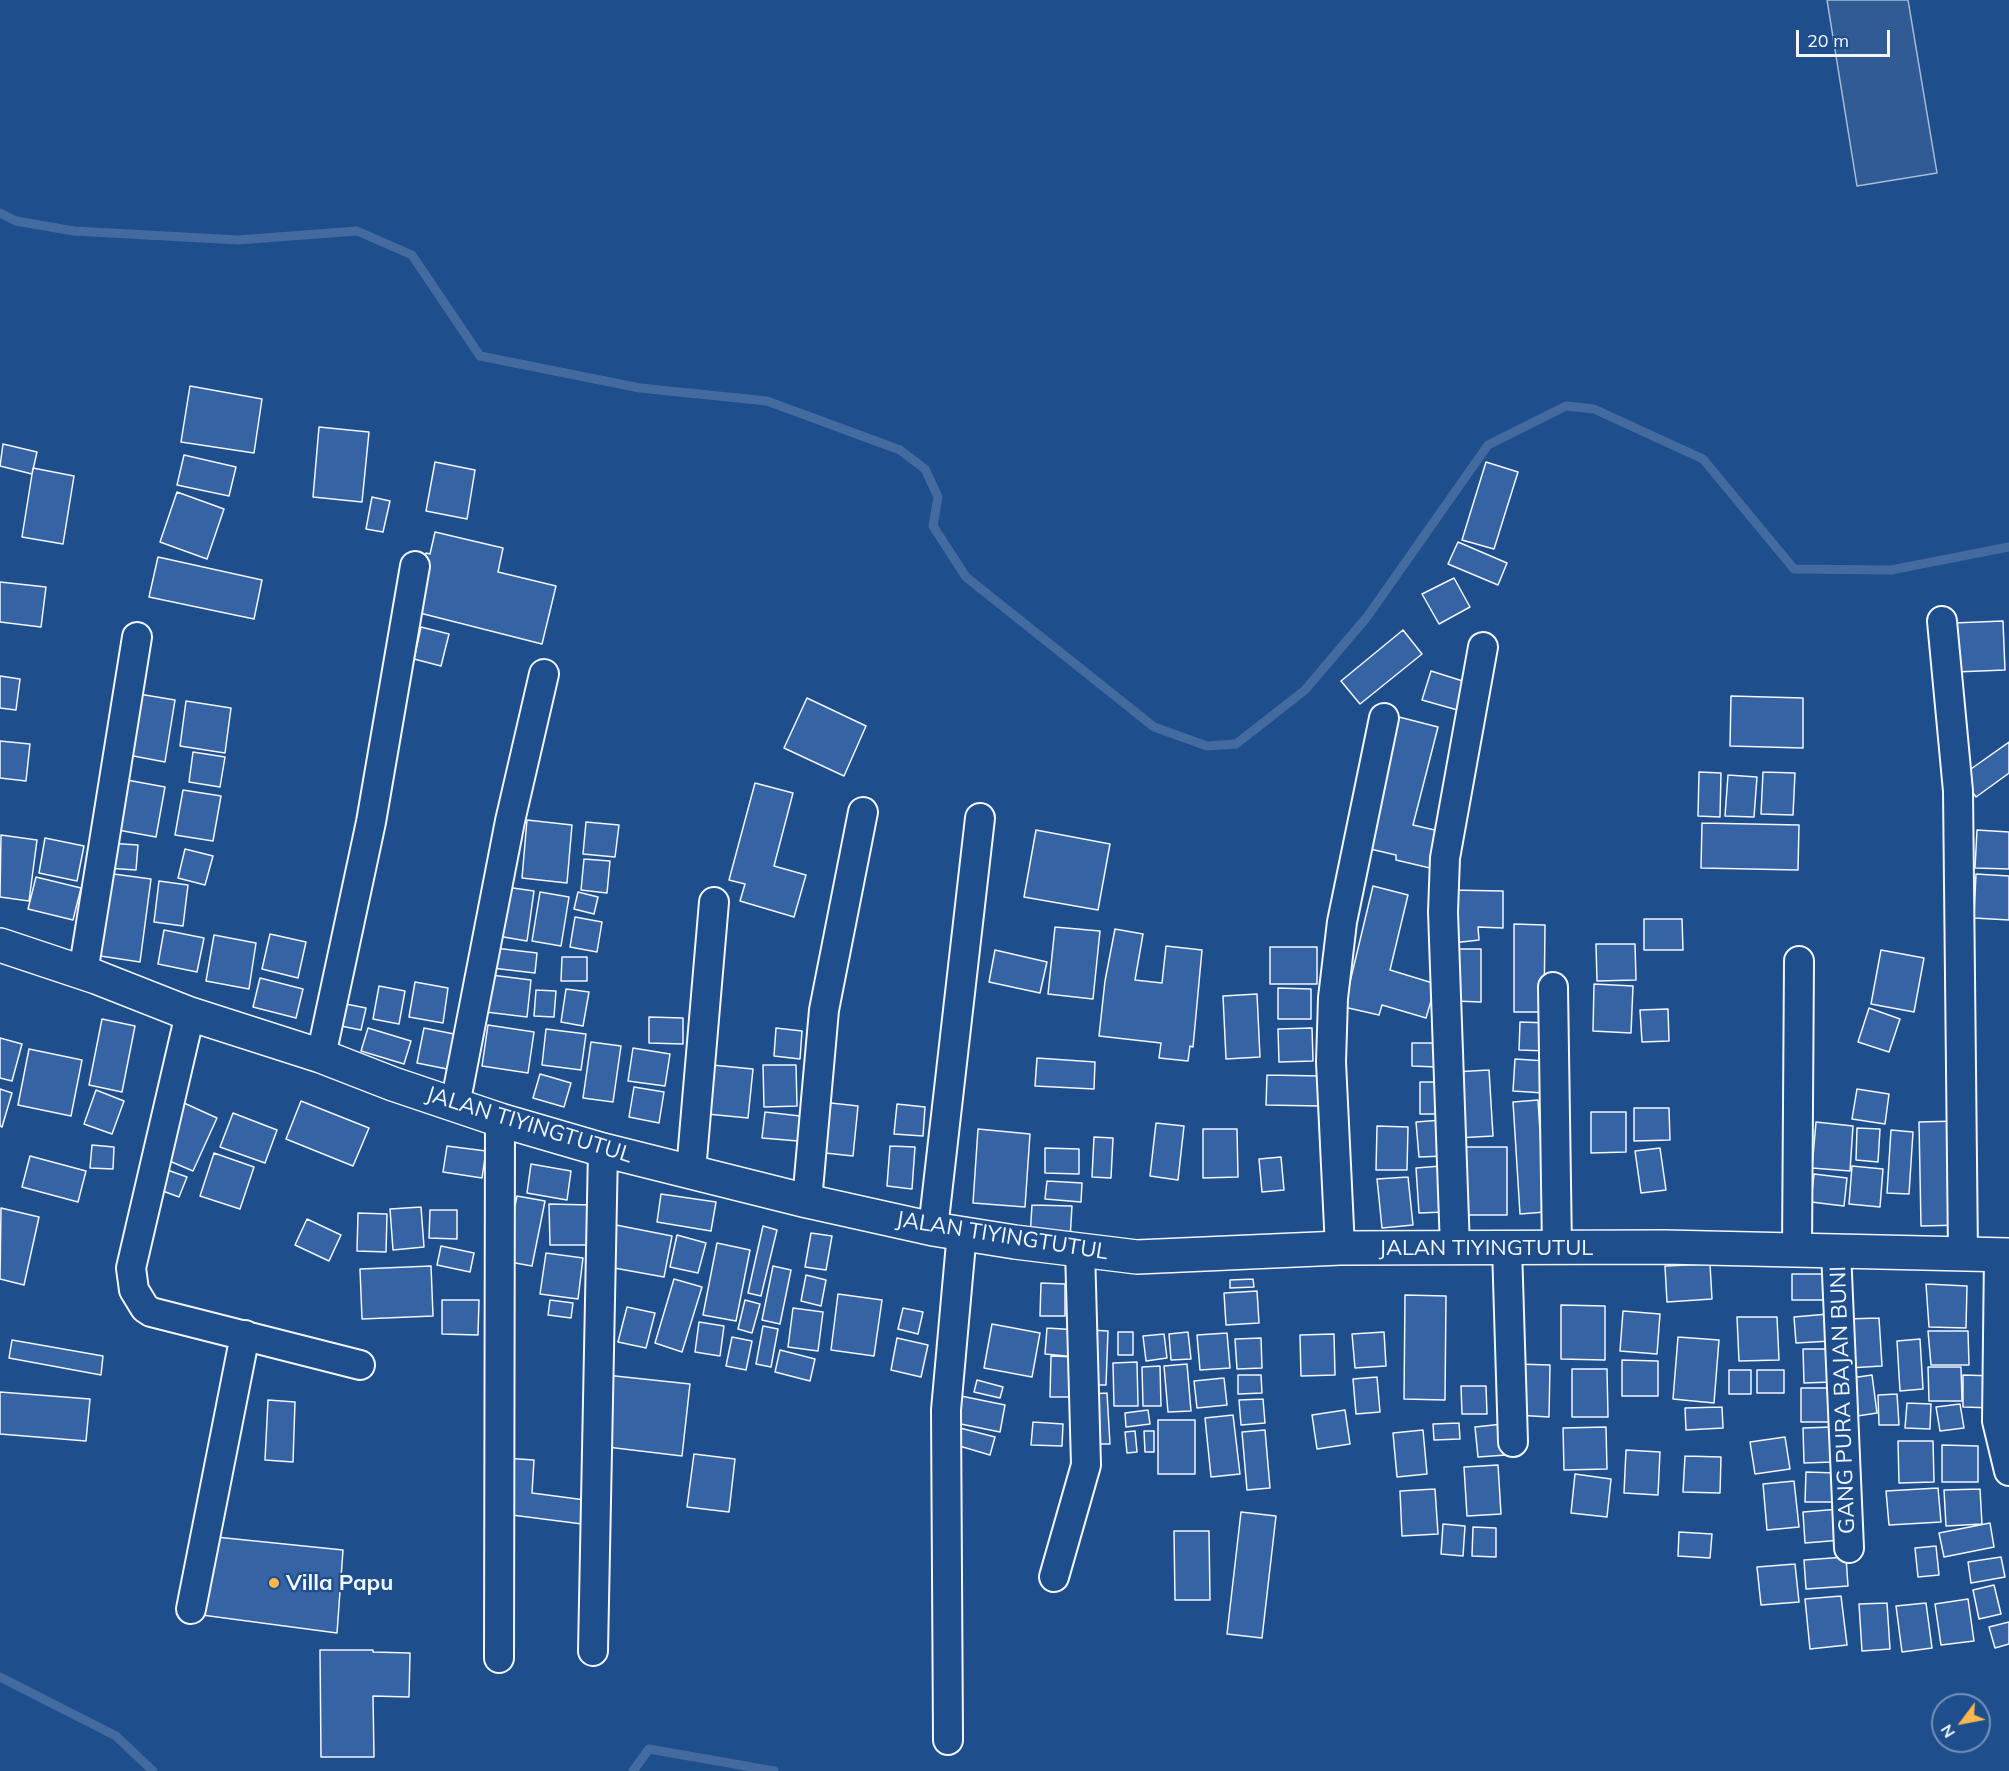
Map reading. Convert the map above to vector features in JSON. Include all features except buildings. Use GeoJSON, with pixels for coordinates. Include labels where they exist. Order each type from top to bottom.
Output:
{"type":"FeatureCollection","features":[{"type":"Feature","properties":{"kind":"street"},"geometry":{"type":"LineString","coordinates":[[321,1056],[371,822],[416,566]]}},
{"type":"Feature","properties":{"kind":"street"},"geometry":{"type":"LineString","coordinates":[[1942,621],[1959,791],[1963,1254]]}},
{"type":"Feature","properties":{"kind":"street"},"geometry":{"type":"LineString","coordinates":[[83,973],[137,637]]}},
{"type":"Feature","properties":{"kind":"street"},"geometry":{"type":"LineString","coordinates":[[1455,1248],[1443,912],[1445,858],[1483,647]]}},
{"type":"Feature","properties":{"kind":"street"},"geometry":{"type":"LineString","coordinates":[[455,1105],[510,821],[544,674]]}},
{"type":"Feature","properties":{"kind":"street"},"geometry":{"type":"LineString","coordinates":[[1340,1248],[1331,1062],[1333,998],[1342,922],[1384,718]]}},
{"type":"Feature","properties":{"kind":"street"},"geometry":{"type":"LineString","coordinates":[[807,1201],[824,1010],[863,812]]}},
{"type":"Feature","properties":{"kind":"street"},"geometry":{"type":"LineString","coordinates":[[948,1740],[947,1231],[980,818]]}},
{"type":"Feature","properties":{"kind":"street"},"geometry":{"type":"LineString","coordinates":[[691,1171],[714,902]]}},
{"type":"Feature","properties":{"kind":"street","name":"JALAN TIYINGTUTUL"},"geometry":{"type":"LineString","coordinates":[[0,945],[83,973],[190,1014],[321,1056],[501,1120],[603,1150],[807,1201],[947,1231],[1137,1257],[1340,1248],[1797,1250],[2004,1255]]}},
{"type":"Feature","properties":{"kind":"street"},"geometry":{"type":"LineString","coordinates":[[1797,1250],[1799,961]]}},
{"type":"Feature","properties":{"kind":"street"},"geometry":{"type":"LineString","coordinates":[[1553,987],[1557,1248]]}},
{"type":"Feature","properties":{"kind":"street"},"geometry":{"type":"LineString","coordinates":[[190,1014],[131,1268],[131,1281],[139,1300],[151,1312],[360,1365]]}},
{"type":"Feature","properties":{"kind":"street"},"geometry":{"type":"LineString","coordinates":[[499,1658],[501,1120]]}},
{"type":"Feature","properties":{"kind":"street"},"geometry":{"type":"LineString","coordinates":[[592,1651],[603,1150]]}},
{"type":"Feature","properties":{"kind":"street"},"geometry":{"type":"LineString","coordinates":[[1507,1248],[1513,1442]]}},
{"type":"Feature","properties":{"kind":"street"},"geometry":{"type":"LineString","coordinates":[[1054,1577],[1086,1465],[1080,1250]]}},
{"type":"Feature","properties":{"kind":"street","name":"GANG PURA BAJAN BUNI"},"geometry":{"type":"LineString","coordinates":[[1836,1251],[1849,1548]]}},
{"type":"Feature","properties":{"kind":"street"},"geometry":{"type":"LineString","coordinates":[[2004,1255],[1996,1421],[2009,1472]]}},
{"type":"Feature","properties":{"kind":"street"},"geometry":{"type":"LineString","coordinates":[[191,1609],[245,1335]]}},
{"type":"Feature","properties":{"kind":"shaded area"},"geometry":{"type":"Polygon","coordinates":[[[1827,0],[1908,0],[1937,173],[1857,186],[1827,0]]]}},
{"type":"Feature","properties":{"kind":"waterway"},"geometry":{"type":"LineString","coordinates":[[0,213],[16,221],[74,231],[238,240],[357,231],[412,255],[480,356],[640,388],[767,401],[900,450],[925,469],[938,497],[933,526],[966,577],[1154,727],[1207,746],[1236,744],[1305,690],[1367,617],[1488,445],[1566,406],[1594,409],[1703,459],[1794,569],[1891,570],[2009,547]]}},
{"type":"Feature","properties":{"kind":"waterway"},"geometry":{"type":"LineString","coordinates":[[0,1677],[116,1736],[153,1771]]}},
{"type":"Feature","properties":{"kind":"waterway"},"geometry":{"type":"LineString","coordinates":[[633,1771],[649,1749],[774,1771]]}},
{"type":"Feature","properties":{"kind":"place","name":"Villa Papu"},"geometry":{"type":"Point","coordinates":[274,1583]}}]}
